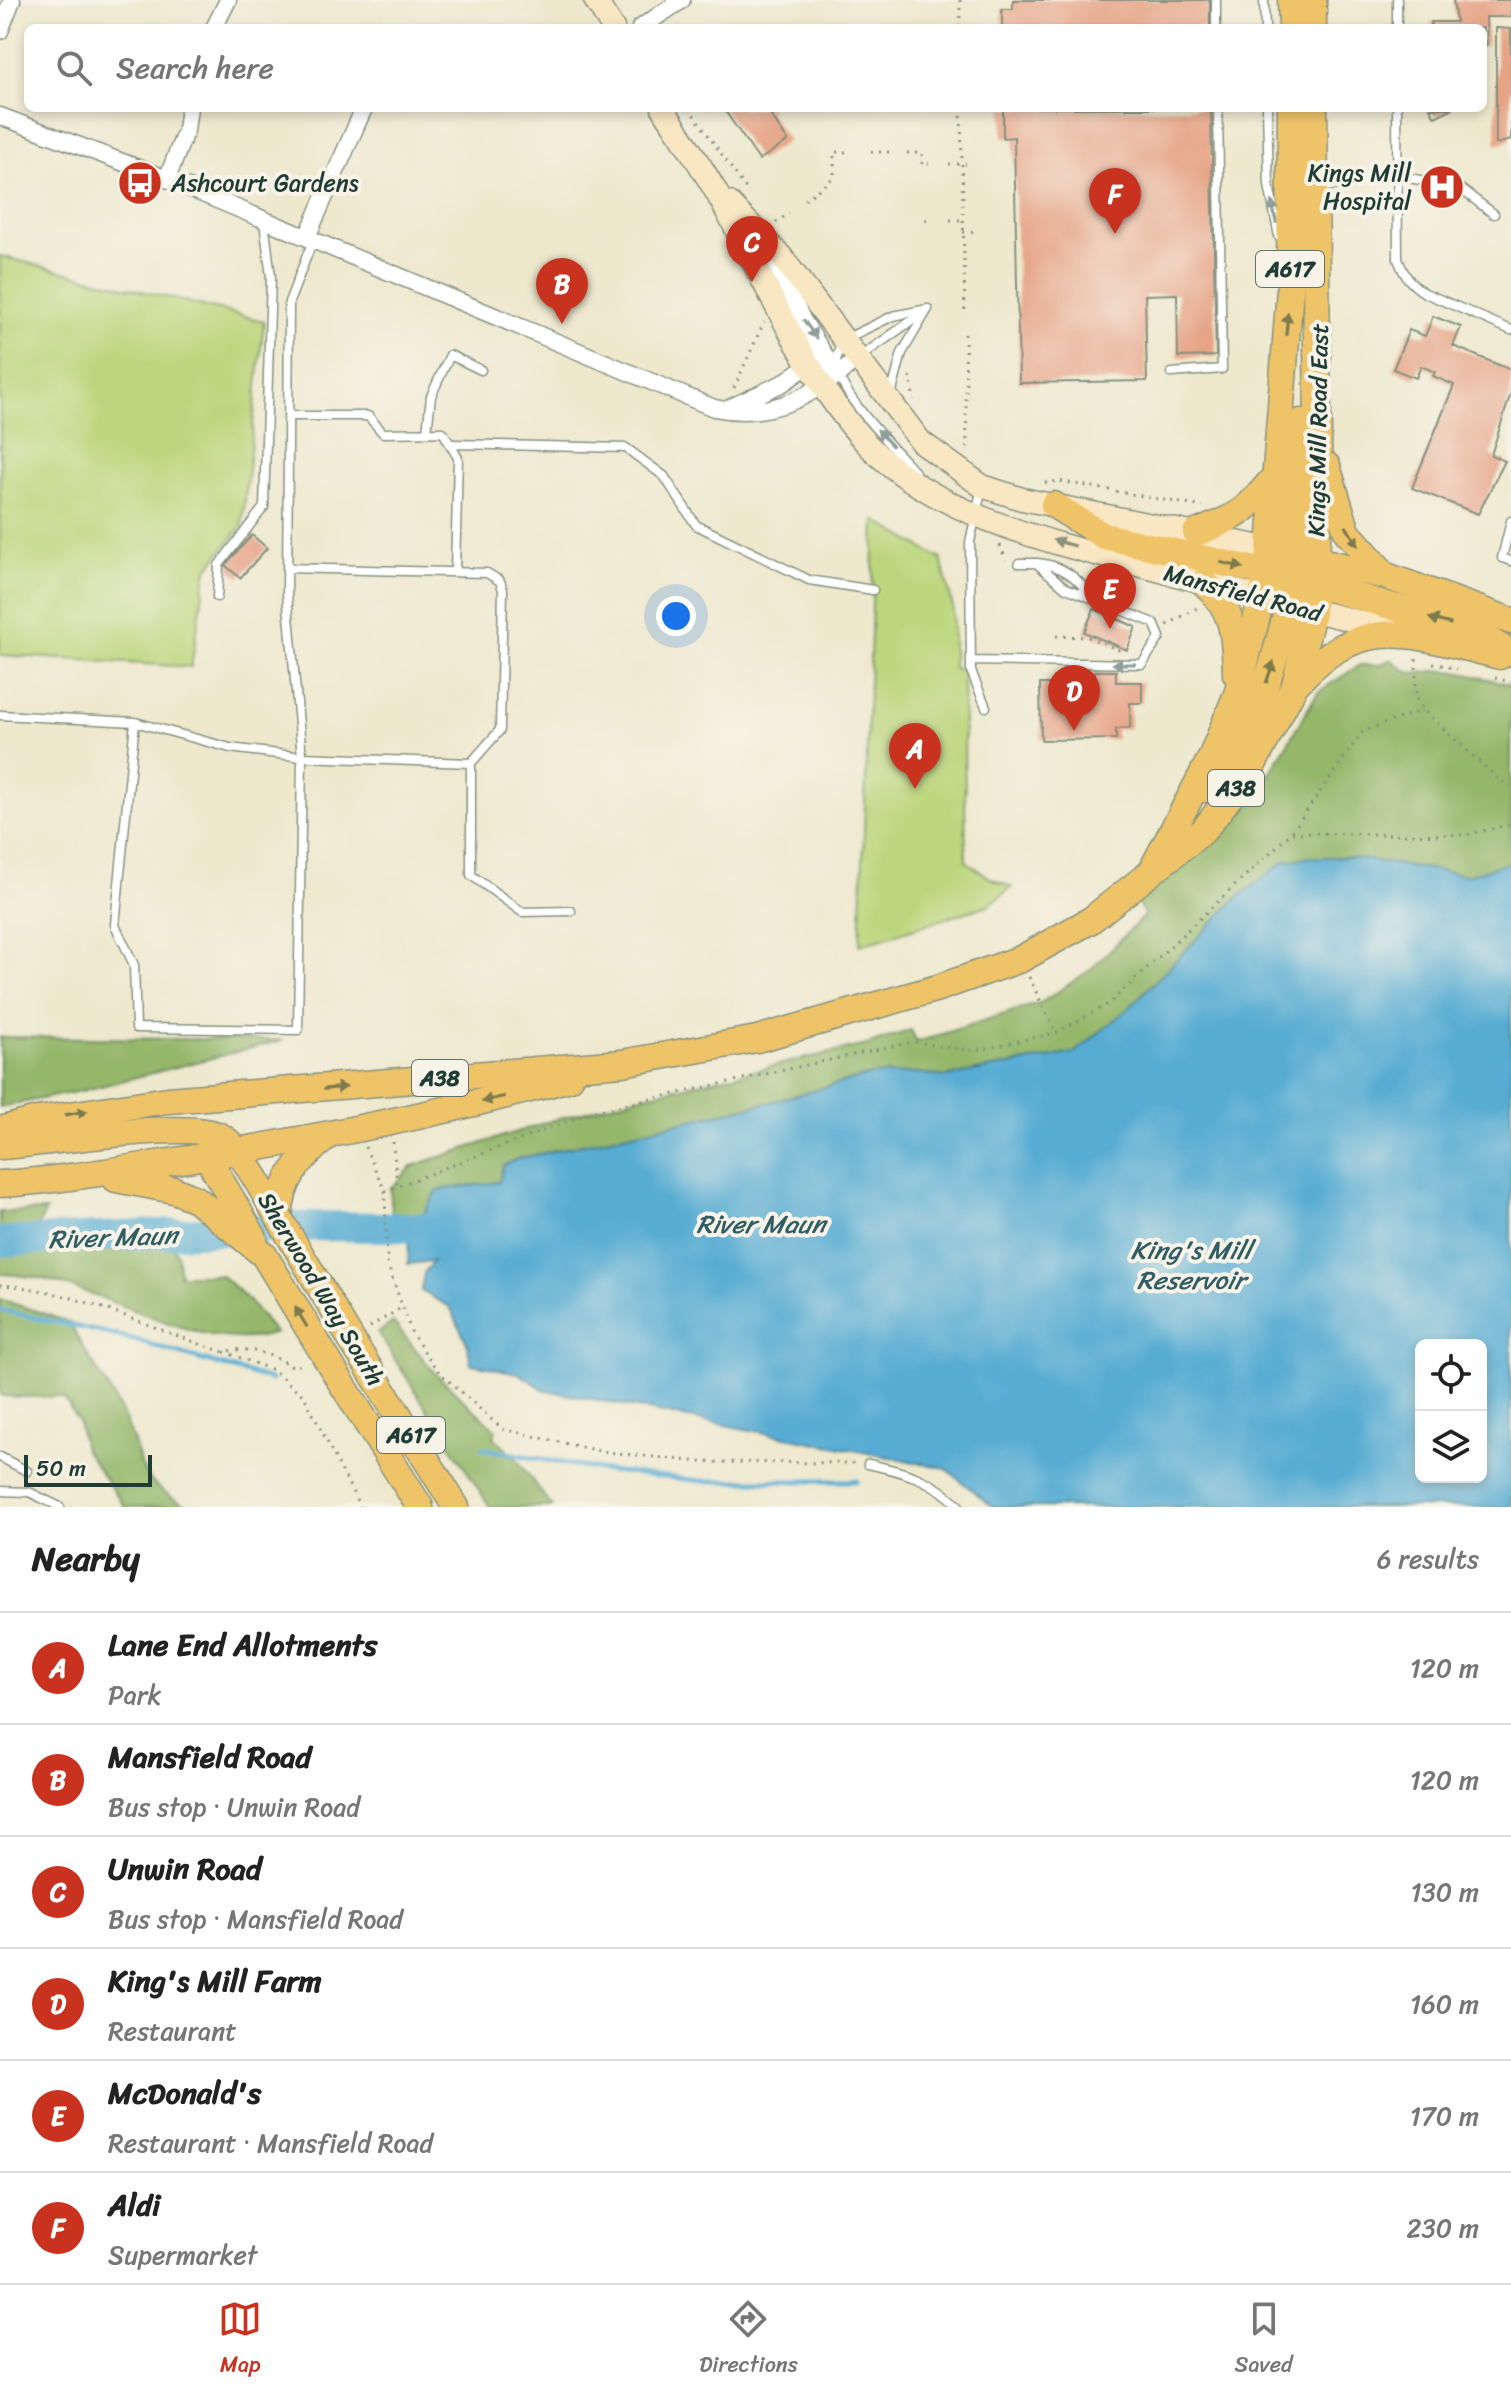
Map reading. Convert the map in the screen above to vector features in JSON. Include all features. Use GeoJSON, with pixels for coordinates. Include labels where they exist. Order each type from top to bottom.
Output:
{"type":"FeatureCollection","features":[{"type":"Feature","properties":{"kind":"highway"},"geometry":{"type":"LineString","coordinates":[[1291,0],[1292,24]]}},
{"type":"Feature","properties":{"kind":"highway"},"geometry":{"type":"LineString","coordinates":[[1313,0],[1313,24]]}},
{"type":"Feature","properties":{"kind":"highway","name":"Kings Mill Road East"},"geometry":{"type":"LineString","coordinates":[[1291,112],[1290,289],[1277,474],[1291,580]]}},
{"type":"Feature","properties":{"kind":"highway","name":"Kings Mill Road East"},"geometry":{"type":"LineString","coordinates":[[1291,580],[1319,510],[1319,300],[1314,112]]}},
{"type":"Feature","properties":{"kind":"highway"},"geometry":{"type":"LineString","coordinates":[[1182,811],[1224,771],[1244,737],[1265,687],[1291,580],[1303,350],[1319,300]]}},
{"type":"Feature","properties":{"kind":"highway"},"geometry":{"type":"LineString","coordinates":[[1318,437],[1347,532],[1386,576]]}},
{"type":"Feature","properties":{"kind":"highway"},"geometry":{"type":"LineString","coordinates":[[1196,533],[1249,509],[1277,474]]}},
{"type":"Feature","properties":{"kind":"highway"},"geometry":{"type":"LineString","coordinates":[[1054,505],[1104,536],[1291,580],[1469,629],[1511,653]]}},
{"type":"Feature","properties":{"kind":"highway","name":"Mansfield Road"},"geometry":{"type":"LineString","coordinates":[[1291,580],[1386,576],[1511,621]]}},
{"type":"Feature","properties":{"kind":"highway","name":"A617"},"geometry":{"type":"LineString","coordinates":[[1291,580],[1295,685]]}},
{"type":"Feature","properties":{"kind":"highway","name":"A617"},"geometry":{"type":"LineString","coordinates":[[1182,811],[1211,758],[1237,694],[1291,580]]}},
{"type":"Feature","properties":{"kind":"highway"},"geometry":{"type":"LineString","coordinates":[[1206,592],[1220,597],[1234,627],[1237,694]]}},
{"type":"Feature","properties":{"kind":"highway"},"geometry":{"type":"LineString","coordinates":[[1295,685],[1318,660],[1339,646],[1402,644]]}},
{"type":"Feature","properties":{"kind":"highway","name":"Mansfield Road"},"geometry":{"type":"LineString","coordinates":[[1402,644],[1511,659]]}},
{"type":"Feature","properties":{"kind":"highway","name":"A38"},"geometry":{"type":"LineString","coordinates":[[0,1130],[143,1103],[622,1063],[757,1039],[938,988],[1021,959],[1091,920],[1203,831],[1249,772],[1295,685]]}},
{"type":"Feature","properties":{"kind":"highway","name":"A38"},"geometry":{"type":"LineString","coordinates":[[1151,871],[1182,811]]}},
{"type":"Feature","properties":{"kind":"highway","name":"A38"},"geometry":{"type":"LineString","coordinates":[[237,1152],[328,1136],[500,1098],[622,1063]]}},
{"type":"Feature","properties":{"kind":"highway"},"geometry":{"type":"LineString","coordinates":[[0,1184],[89,1175],[211,1144],[225,1115],[258,1095]]}},
{"type":"Feature","properties":{"kind":"highway"},"geometry":{"type":"LineString","coordinates":[[0,1146],[171,1131],[211,1144]]}},
{"type":"Feature","properties":{"kind":"highway"},"geometry":{"type":"LineString","coordinates":[[276,1209],[293,1170],[328,1136]]}},
{"type":"Feature","properties":{"kind":"highway","name":"Sherwood Way South"},"geometry":{"type":"LineString","coordinates":[[420,1507],[264,1255],[223,1208],[211,1144],[229,1142],[276,1209],[366,1363],[456,1507]]}},
{"type":"Feature","properties":{"kind":"highway","name":"A617"},"geometry":{"type":"LineString","coordinates":[[89,1175],[174,1190],[223,1208]]}},
{"type":"Feature","properties":{"kind":"main road"},"geometry":{"type":"LineString","coordinates":[[595,0],[610,24]]}},
{"type":"Feature","properties":{"kind":"main road","name":"Mansfield Road"},"geometry":{"type":"LineString","coordinates":[[666,112],[714,188],[773,301],[826,352],[858,359],[890,405],[938,458],[982,486],[1054,505],[1196,533],[1291,580],[1402,644]]}},
{"type":"Feature","properties":{"kind":"main road","name":"Mansfield Road"},"geometry":{"type":"LineString","coordinates":[[714,188],[767,230],[826,352],[832,380],[867,444],[896,472],[977,518],[1206,592],[1291,580]]}},
{"type":"Feature","properties":{"kind":"street"},"geometry":{"type":"LineString","coordinates":[[0,31],[12,0]]}},
{"type":"Feature","properties":{"kind":"street"},"geometry":{"type":"LineString","coordinates":[[216,24],[228,0]]}},
{"type":"Feature","properties":{"kind":"street"},"geometry":{"type":"LineString","coordinates":[[646,24],[682,0]]}},
{"type":"Feature","properties":{"kind":"street"},"geometry":{"type":"LineString","coordinates":[[167,179],[186,130],[188,112]]}},
{"type":"Feature","properties":{"kind":"street"},"geometry":{"type":"LineString","coordinates":[[310,238],[362,112]]}},
{"type":"Feature","properties":{"kind":"street"},"geometry":{"type":"LineString","coordinates":[[0,116],[167,179],[724,410],[761,411],[790,405],[832,380],[858,359]]}},
{"type":"Feature","properties":{"kind":"street"},"geometry":{"type":"LineString","coordinates":[[724,410],[783,383],[826,352]]}},
{"type":"Feature","properties":{"kind":"lane"},"geometry":{"type":"LineString","coordinates":[[1216,0],[1216,24]]}},
{"type":"Feature","properties":{"kind":"lane"},"geometry":{"type":"LineString","coordinates":[[1264,0],[1265,24]]}},
{"type":"Feature","properties":{"kind":"lane"},"geometry":{"type":"LineString","coordinates":[[1397,0],[1397,24]]}},
{"type":"Feature","properties":{"kind":"lane"},"geometry":{"type":"LineString","coordinates":[[1172,373],[1222,369],[1218,112]]}},
{"type":"Feature","properties":{"kind":"lane"},"geometry":{"type":"LineString","coordinates":[[1267,112],[1269,185],[1290,289]]}},
{"type":"Feature","properties":{"kind":"lane"},"geometry":{"type":"LineString","coordinates":[[1397,112],[1398,259],[1403,274],[1413,286],[1425,293],[1511,330]]}},
{"type":"Feature","properties":{"kind":"lane"},"geometry":{"type":"LineString","coordinates":[[1398,176],[1458,187],[1494,214]]}},
{"type":"Feature","properties":{"kind":"lane"},"geometry":{"type":"LineString","coordinates":[[1315,189],[1356,181]]}},
{"type":"Feature","properties":{"kind":"lane"},"geometry":{"type":"LineString","coordinates":[[217,597],[219,565],[264,507],[271,277],[264,220]]}},
{"type":"Feature","properties":{"kind":"lane"},"geometry":{"type":"LineString","coordinates":[[135,722],[115,925],[134,965],[136,1028],[298,1030],[302,757],[287,568],[289,302],[310,238]]}},
{"type":"Feature","properties":{"kind":"lane"},"geometry":{"type":"LineString","coordinates":[[832,380],[836,362],[826,352],[893,316],[928,309]]}},
{"type":"Feature","properties":{"kind":"lane"},"geometry":{"type":"LineString","coordinates":[[858,359],[928,309]]}},
{"type":"Feature","properties":{"kind":"lane"},"geometry":{"type":"LineString","coordinates":[[890,405],[902,353],[928,309]]}},
{"type":"Feature","properties":{"kind":"lane"},"geometry":{"type":"LineString","coordinates":[[427,432],[431,396],[450,355],[481,370]]}},
{"type":"Feature","properties":{"kind":"lane"},"geometry":{"type":"LineString","coordinates":[[288,416],[368,416],[383,433],[443,432],[453,444],[458,458],[455,570]]}},
{"type":"Feature","properties":{"kind":"lane"},"geometry":{"type":"LineString","coordinates":[[453,444],[626,448],[664,476],[696,525],[809,580],[873,590]]}},
{"type":"Feature","properties":{"kind":"lane"},"geometry":{"type":"LineString","coordinates":[[982,486],[970,542],[971,671],[986,707]]}},
{"type":"Feature","properties":{"kind":"lane"},"geometry":{"type":"LineString","coordinates":[[1511,521],[1502,558],[1511,561]]}},
{"type":"Feature","properties":{"kind":"lane"},"geometry":{"type":"LineString","coordinates":[[971,661],[1142,664],[1148,660],[1160,637],[1154,623],[1053,580],[1036,563]]}},
{"type":"Feature","properties":{"kind":"lane"},"geometry":{"type":"LineString","coordinates":[[1017,565],[1051,564],[1078,579],[1091,598]]}},
{"type":"Feature","properties":{"kind":"lane"},"geometry":{"type":"LineString","coordinates":[[287,568],[455,570],[487,573],[500,581],[503,590],[500,730],[471,763],[471,875],[522,912],[571,911]]}},
{"type":"Feature","properties":{"kind":"lane"},"geometry":{"type":"LineString","coordinates":[[0,715],[135,722],[230,748],[302,757],[471,763]]}},
{"type":"Feature","properties":{"kind":"lane"},"geometry":{"type":"LineString","coordinates":[[0,1457],[27,1471]]}},
{"type":"Feature","properties":{"kind":"lane"},"geometry":{"type":"LineString","coordinates":[[868,1464],[941,1487],[960,1507]]}},
{"type":"Feature","properties":{"kind":"lane"},"geometry":{"type":"LineString","coordinates":[[0,1491],[29,1492],[60,1507]]}},
{"type":"Feature","properties":{"kind":"path"},"geometry":{"type":"LineString","coordinates":[[960,0],[960,24]]}},
{"type":"Feature","properties":{"kind":"path"},"geometry":{"type":"LineString","coordinates":[[961,112],[965,312]]}},
{"type":"Feature","properties":{"kind":"path"},"geometry":{"type":"LineString","coordinates":[[805,200],[834,177],[834,152],[849,152]]}},
{"type":"Feature","properties":{"kind":"path"},"geometry":{"type":"LineString","coordinates":[[871,152],[889,152]]}},
{"type":"Feature","properties":{"kind":"path"},"geometry":{"type":"LineString","coordinates":[[907,153],[922,153],[922,164],[929,164]]}},
{"type":"Feature","properties":{"kind":"path"},"geometry":{"type":"LineString","coordinates":[[949,164],[964,164]]}},
{"type":"Feature","properties":{"kind":"path"},"geometry":{"type":"LineString","coordinates":[[767,230],[789,213]]}},
{"type":"Feature","properties":{"kind":"path"},"geometry":{"type":"LineString","coordinates":[[950,220],[963,220]]}},
{"type":"Feature","properties":{"kind":"path"},"geometry":{"type":"LineString","coordinates":[[963,232],[978,232]]}},
{"type":"Feature","properties":{"kind":"path"},"geometry":{"type":"LineString","coordinates":[[724,410],[773,301]]}},
{"type":"Feature","properties":{"kind":"path"},"geometry":{"type":"LineString","coordinates":[[955,450],[966,457],[965,334]]}},
{"type":"Feature","properties":{"kind":"path"},"geometry":{"type":"LineString","coordinates":[[910,375],[915,403]]}},
{"type":"Feature","properties":{"kind":"path"},"geometry":{"type":"LineString","coordinates":[[1035,484],[1059,481],[1207,508]]}},
{"type":"Feature","properties":{"kind":"path"},"geometry":{"type":"LineString","coordinates":[[1000,538],[1003,557],[1017,565]]}},
{"type":"Feature","properties":{"kind":"path"},"geometry":{"type":"LineString","coordinates":[[1166,631],[1165,626],[1206,592]]}},
{"type":"Feature","properties":{"kind":"path"},"geometry":{"type":"LineString","coordinates":[[1056,636],[1088,637],[1127,653]]}},
{"type":"Feature","properties":{"kind":"path"},"geometry":{"type":"LineString","coordinates":[[1402,644],[1416,659],[1416,697],[1423,710],[1499,780],[1511,786]]}},
{"type":"Feature","properties":{"kind":"path"},"geometry":{"type":"LineString","coordinates":[[1430,662],[1470,672]]}},
{"type":"Feature","properties":{"kind":"path"},"geometry":{"type":"LineString","coordinates":[[1484,675],[1511,682]]}},
{"type":"Feature","properties":{"kind":"path"},"geometry":{"type":"LineString","coordinates":[[1291,833],[1466,835],[1511,824]]}},
{"type":"Feature","properties":{"kind":"path"},"geometry":{"type":"LineString","coordinates":[[1021,959],[1056,1033]]}},
{"type":"Feature","properties":{"kind":"path"},"geometry":{"type":"LineString","coordinates":[[390,1121],[397,1186]]}},
{"type":"Feature","properties":{"kind":"path"},"geometry":{"type":"LineString","coordinates":[[357,1129],[385,1191],[387,1263],[412,1334],[437,1370],[502,1429],[599,1451],[700,1462],[868,1464]]}},
{"type":"Feature","properties":{"kind":"path"},"geometry":{"type":"LineString","coordinates":[[0,1285],[21,1286],[97,1308],[273,1370],[304,1396],[360,1507]]}},
{"type":"Feature","properties":{"kind":"path"},"geometry":{"type":"LineString","coordinates":[[369,1328],[401,1308]]}},
{"type":"Feature","properties":{"kind":"path"},"geometry":{"type":"LineString","coordinates":[[224,1352],[237,1349],[261,1351],[294,1367],[301,1365]]}},
{"type":"Feature","properties":{"kind":"green space"},"geometry":{"type":"Polygon","coordinates":[[[0,256],[264,321],[242,526],[207,569],[191,667],[0,655],[0,256]]]}},
{"type":"Feature","properties":{"kind":"green space"},"geometry":{"type":"Polygon","coordinates":[[[875,520],[941,559],[953,608],[953,668],[963,670],[966,861],[990,878],[1012,887],[989,905],[860,945],[875,520]]]}},
{"type":"Feature","properties":{"kind":"green space"},"geometry":{"type":"Polygon","coordinates":[[[1391,659],[1412,673],[1449,671],[1511,685],[1511,862],[1467,875],[1348,857],[1285,861],[1236,899],[1128,1009],[1074,1053],[946,1077],[918,1073],[871,1075],[767,1103],[517,1159],[499,1182],[438,1190],[421,1218],[392,1213],[390,1189],[413,1166],[550,1121],[637,1097],[866,1045],[911,1030],[917,1042],[1042,1002],[1090,970],[1145,915],[1135,900],[1259,792],[1318,692],[1360,665],[1380,665],[1391,659]]]}},
{"type":"Feature","properties":{"kind":"green space"},"geometry":{"type":"Polygon","coordinates":[[[0,1037],[284,1040],[81,1091],[0,1107],[0,1037]]]}},
{"type":"Feature","properties":{"kind":"green space"},"geometry":{"type":"Polygon","coordinates":[[[46,1211],[34,1233],[162,1224],[177,1254],[180,1275],[221,1275],[246,1298],[275,1333],[250,1338],[221,1337],[160,1320],[69,1286],[38,1278],[0,1274],[0,1212],[46,1211]]]}},
{"type":"Feature","properties":{"kind":"green space"},"geometry":{"type":"Polygon","coordinates":[[[0,1299],[69,1322],[126,1421],[145,1474],[162,1490],[189,1507],[125,1507],[84,1449],[78,1421],[64,1398],[0,1395],[0,1299]]]}},
{"type":"Feature","properties":{"kind":"green space"},"geometry":{"type":"Polygon","coordinates":[[[393,1322],[434,1372],[496,1430],[494,1437],[516,1458],[552,1507],[490,1507],[378,1333],[393,1322]]]}},
{"type":"Feature","properties":{"kind":"water","name":"King's Mill Reservoir"},"geometry":{"type":"Polygon","coordinates":[[[1310,857],[1348,857],[1467,875],[1511,862],[1511,1507],[993,1507],[945,1468],[545,1390],[518,1373],[471,1364],[467,1343],[450,1307],[421,1291],[424,1273],[433,1261],[408,1264],[409,1228],[421,1218],[438,1190],[499,1182],[503,1166],[517,1159],[767,1103],[871,1075],[918,1073],[946,1077],[1074,1053],[1128,1009],[1236,899],[1285,861],[1310,857]]]}},
{"type":"Feature","properties":{"kind":"building"},"geometry":{"type":"Polygon","coordinates":[[[1013,0],[1210,0],[1210,24],[1002,24],[1002,9],[1013,9],[1013,0]]]}},
{"type":"Feature","properties":{"kind":"building"},"geometry":{"type":"Polygon","coordinates":[[[1453,0],[1511,0],[1511,17],[1486,17],[1486,24],[1431,24],[1456,22],[1453,0]]]}},
{"type":"Feature","properties":{"kind":"building"},"geometry":{"type":"Polygon","coordinates":[[[1496,28],[1511,29],[1511,140],[1496,144],[1496,28]]]}},
{"type":"Feature","properties":{"kind":"building"},"geometry":{"type":"Polygon","coordinates":[[[726,112],[769,112],[788,141],[759,160],[726,112]]]}},
{"type":"Feature","properties":{"kind":"building"},"geometry":{"type":"Polygon","coordinates":[[[1003,112],[1211,112],[1216,356],[1178,357],[1177,294],[1145,295],[1147,381],[1019,383],[1014,137],[1003,138],[1003,112]]]}},
{"type":"Feature","properties":{"kind":"building"},"geometry":{"type":"Polygon","coordinates":[[[1433,316],[1461,327],[1453,346],[1511,370],[1511,393],[1491,455],[1505,461],[1478,514],[1412,488],[1454,385],[1433,376],[1435,372],[1421,366],[1416,378],[1393,369],[1409,330],[1425,336],[1433,316]]]}},
{"type":"Feature","properties":{"kind":"building"},"geometry":{"type":"Polygon","coordinates":[[[252,535],[267,548],[240,578],[225,565],[252,535]]]}},
{"type":"Feature","properties":{"kind":"building"},"geometry":{"type":"Polygon","coordinates":[[[1094,609],[1136,627],[1127,650],[1084,632],[1094,609]]]}},
{"type":"Feature","properties":{"kind":"building"},"geometry":{"type":"Polygon","coordinates":[[[1095,671],[1116,671],[1116,682],[1142,682],[1142,703],[1130,703],[1130,728],[1116,729],[1116,739],[1041,740],[1040,684],[1095,684],[1095,671]]]}},
{"type":"Feature","properties":{"kind":"waterway","name":"River Maun"},"geometry":{"type":"LineString","coordinates":[[0,1242],[318,1226],[449,1228]]}},
{"type":"Feature","properties":{"kind":"waterway"},"geometry":{"type":"LineString","coordinates":[[0,1310],[124,1337],[271,1380]]}},
{"type":"Feature","properties":{"kind":"waterway"},"geometry":{"type":"LineString","coordinates":[[482,1448],[600,1470],[703,1481],[857,1481]]}},
{"type":"Feature","properties":{"kind":"place","name":"Ashcourt Gardens"},"geometry":{"type":"Point","coordinates":[140,183]}},
{"type":"Feature","properties":{"kind":"place","name":"Kings Mill Hospital"},"geometry":{"type":"Point","coordinates":[1442,187]}},
{"type":"Feature","properties":{"kind":"place","name":"Aldi"},"geometry":{"type":"Point","coordinates":[1115,234]}},
{"type":"Feature","properties":{"kind":"place","name":"Unwin Road"},"geometry":{"type":"Point","coordinates":[752,282]}},
{"type":"Feature","properties":{"kind":"place","name":"Mansfield Road"},"geometry":{"type":"Point","coordinates":[562,324]}},
{"type":"Feature","properties":{"kind":"place","name":"McDonald's"},"geometry":{"type":"Point","coordinates":[1110,629]}},
{"type":"Feature","properties":{"kind":"place","name":"King's Mill Farm"},"geometry":{"type":"Point","coordinates":[1074,731]}},
{"type":"Feature","properties":{"kind":"place","name":"Lane End Allotments"},"geometry":{"type":"Point","coordinates":[915,789]}}]}
